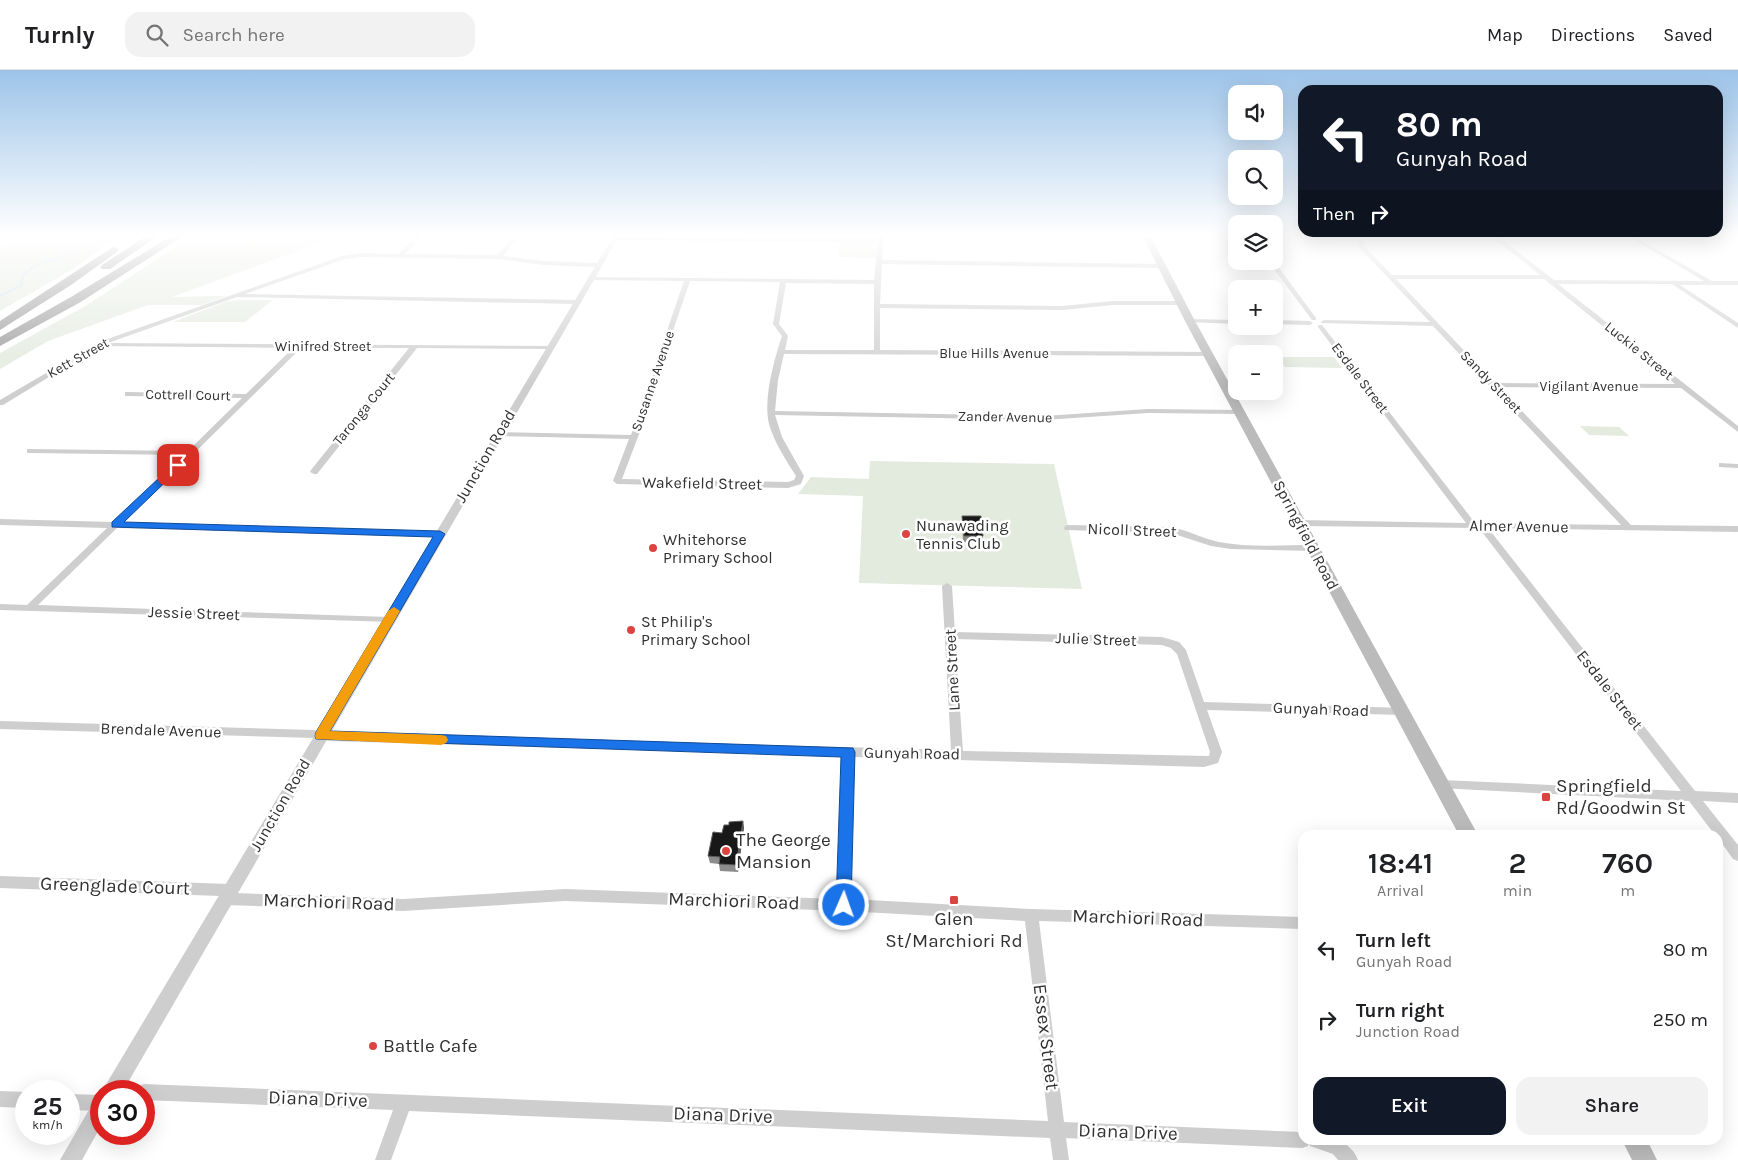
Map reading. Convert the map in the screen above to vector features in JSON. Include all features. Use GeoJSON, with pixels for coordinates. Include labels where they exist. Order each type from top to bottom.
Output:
{"type":"FeatureCollection","features":[{"type":"Feature","properties":{"kind":"highway"},"geometry":{"type":"LineString","coordinates":[[0,326],[63,286]]}},
{"type":"Feature","properties":{"kind":"highway"},"geometry":{"type":"LineString","coordinates":[[0,330],[77,286]]}},
{"type":"Feature","properties":{"kind":"highway"},"geometry":{"type":"LineString","coordinates":[[0,342],[93,286]]}},
{"type":"Feature","properties":{"kind":"highway"},"geometry":{"type":"LineString","coordinates":[[0,342],[99,286]]}},
{"type":"Feature","properties":{"kind":"main road","name":"Springfield Road"},"geometry":{"type":"LineString","coordinates":[[1172,286],[1466,830]]}},
{"type":"Feature","properties":{"kind":"main road"},"geometry":{"type":"LineString","coordinates":[[1637,1145],[1645,1160]]}},
{"type":"Feature","properties":{"kind":"street","name":"Kett Street"},"geometry":{"type":"LineString","coordinates":[[0,403],[98,344],[260,286]]}},
{"type":"Feature","properties":{"kind":"street","name":"Junction Road"},"geometry":{"type":"LineString","coordinates":[[119,1080],[585,286]]}},
{"type":"Feature","properties":{"kind":"street","name":"Susanne Avenue"},"geometry":{"type":"LineString","coordinates":[[617,482],[660,368],[663,352],[685,286]]}},
{"type":"Feature","properties":{"kind":"street"},"geometry":{"type":"LineString","coordinates":[[770,413],[780,352],[785,336],[776,324],[782,286]]}},
{"type":"Feature","properties":{"kind":"street"},"geometry":{"type":"LineString","coordinates":[[877,286],[877,352]]}},
{"type":"Feature","properties":{"kind":"street","name":"Esdale Street"},"geometry":{"type":"LineString","coordinates":[[1290,286],[1477,526],[1719,830]]}},
{"type":"Feature","properties":{"kind":"street","name":"Sandy Street"},"geometry":{"type":"LineString","coordinates":[[1399,286],[1628,527]]}},
{"type":"Feature","properties":{"kind":"street","name":"Luckie Street"},"geometry":{"type":"LineString","coordinates":[[1556,286],[1738,430]]}},
{"type":"Feature","properties":{"kind":"street"},"geometry":{"type":"LineString","coordinates":[[1679,286],[1738,326]]}},
{"type":"Feature","properties":{"kind":"street"},"geometry":{"type":"LineString","coordinates":[[231,296],[576,302]]}},
{"type":"Feature","properties":{"kind":"street"},"geometry":{"type":"LineString","coordinates":[[877,306],[1062,308],[1121,302],[1181,303]]}},
{"type":"Feature","properties":{"kind":"street"},"geometry":{"type":"LineString","coordinates":[[1190,321],[1228,322]]}},
{"type":"Feature","properties":{"kind":"street"},"geometry":{"type":"LineString","coordinates":[[1283,322],[1435,324]]}},
{"type":"Feature","properties":{"kind":"street","name":"Winifred Street"},"geometry":{"type":"LineString","coordinates":[[98,344],[549,347]]}},
{"type":"Feature","properties":{"kind":"street"},"geometry":{"type":"LineString","coordinates":[[29,608],[299,346]]}},
{"type":"Feature","properties":{"kind":"street","name":"Taronga Court"},"geometry":{"type":"LineString","coordinates":[[314,472],[414,346]]}},
{"type":"Feature","properties":{"kind":"street","name":"Blue Hills Avenue"},"geometry":{"type":"LineString","coordinates":[[780,352],[1208,354]]}},
{"type":"Feature","properties":{"kind":"street","name":"Vigilant Avenue"},"geometry":{"type":"LineString","coordinates":[[1495,385],[1682,386]]}},
{"type":"Feature","properties":{"kind":"street","name":"Cottrell Court"},"geometry":{"type":"LineString","coordinates":[[128,394],[248,396]]}},
{"type":"Feature","properties":{"kind":"street","name":"Zander Avenue"},"geometry":{"type":"LineString","coordinates":[[770,413],[1044,418],[1148,411],[1239,412]]}},
{"type":"Feature","properties":{"kind":"street","name":"Wakefield Street"},"geometry":{"type":"LineString","coordinates":[[617,482],[788,485],[798,482],[800,476],[773,425],[770,413]]}},
{"type":"Feature","properties":{"kind":"street"},"geometry":{"type":"LineString","coordinates":[[499,434],[633,437]]}},
{"type":"Feature","properties":{"kind":"street"},"geometry":{"type":"LineString","coordinates":[[30,451],[190,453]]}},
{"type":"Feature","properties":{"kind":"street"},"geometry":{"type":"LineString","coordinates":[[1722,465],[1738,466]]}},
{"type":"Feature","properties":{"kind":"street"},"geometry":{"type":"LineString","coordinates":[[0,522],[440,534]]}},
{"type":"Feature","properties":{"kind":"street","name":"Almer Avenue"},"geometry":{"type":"LineString","coordinates":[[1299,523],[1738,529]]}},
{"type":"Feature","properties":{"kind":"street","name":"Nicoll Street"},"geometry":{"type":"LineString","coordinates":[[1068,528],[1171,530],[1187,533],[1209,542],[1227,546],[1313,548]]}},
{"type":"Feature","properties":{"kind":"street","name":"Lane Street"},"geometry":{"type":"LineString","coordinates":[[947,586],[958,754]]}},
{"type":"Feature","properties":{"kind":"street","name":"Jessie Street"},"geometry":{"type":"LineString","coordinates":[[0,607],[389,620]]}},
{"type":"Feature","properties":{"kind":"street","name":"Julie Street"},"geometry":{"type":"LineString","coordinates":[[950,634],[1162,641],[1175,645],[1182,653],[1200,706]]}},
{"type":"Feature","properties":{"kind":"street","name":"Gunyah Road"},"geometry":{"type":"LineString","coordinates":[[321,736],[1204,762],[1214,760],[1216,752],[1200,706],[1402,711]]}},
{"type":"Feature","properties":{"kind":"street","name":"Brendale Avenue"},"geometry":{"type":"LineString","coordinates":[[0,725],[321,736]]}},
{"type":"Feature","properties":{"kind":"street"},"geometry":{"type":"LineString","coordinates":[[844,905],[848,752]]}},
{"type":"Feature","properties":{"kind":"street"},"geometry":{"type":"LineString","coordinates":[[1442,785],[1738,798]]}},
{"type":"Feature","properties":{"kind":"street","name":"Esdale Street"},"geometry":{"type":"LineString","coordinates":[[1723,836],[1738,855]]}},
{"type":"Feature","properties":{"kind":"street","name":"Greenglade Court"},"geometry":{"type":"LineString","coordinates":[[0,882],[228,895]]}},
{"type":"Feature","properties":{"kind":"street","name":"Marchiori Road"},"geometry":{"type":"LineString","coordinates":[[228,895],[403,905],[565,895],[844,905],[1031,915],[1298,923]]}},
{"type":"Feature","properties":{"kind":"street","name":"Essex Street"},"geometry":{"type":"LineString","coordinates":[[1031,915],[1061,1160]]}},
{"type":"Feature","properties":{"kind":"street","name":"Diana Drive"},"geometry":{"type":"LineString","coordinates":[[155,1092],[1298,1140]]}},
{"type":"Feature","properties":{"kind":"street"},"geometry":{"type":"LineString","coordinates":[[0,1099],[15,1100]]}},
{"type":"Feature","properties":{"kind":"street"},"geometry":{"type":"LineString","coordinates":[[383,1160],[404,1102]]}},
{"type":"Feature","properties":{"kind":"street"},"geometry":{"type":"LineString","coordinates":[[70,1160],[90,1126]]}},
{"type":"Feature","properties":{"kind":"street"},"geometry":{"type":"LineString","coordinates":[[1326,1145],[1344,1154]]}},
{"type":"Feature","properties":{"kind":"shaded area"},"geometry":{"type":"Polygon","coordinates":[[[0,286],[44,286],[0,311],[0,286]]]}},
{"type":"Feature","properties":{"kind":"shaded area"},"geometry":{"type":"Polygon","coordinates":[[[116,286],[202,286],[172,297],[226,296],[202,305],[148,305],[48,341],[0,369],[0,353],[87,305],[116,286]]]}},
{"type":"Feature","properties":{"kind":"shaded area"},"geometry":{"type":"Polygon","coordinates":[[[273,300],[245,322],[173,322],[225,302],[273,300]]]}},
{"type":"Feature","properties":{"kind":"shaded area"},"geometry":{"type":"Polygon","coordinates":[[[1283,357],[1334,357],[1342,368],[1285,367],[1283,357]]]}},
{"type":"Feature","properties":{"kind":"shaded area"},"geometry":{"type":"Polygon","coordinates":[[[1580,426],[1619,427],[1629,436],[1589,435],[1580,426]]]}},
{"type":"Feature","properties":{"kind":"shaded area"},"geometry":{"type":"Polygon","coordinates":[[[870,461],[1054,464],[1082,589],[859,583],[863,496],[798,494],[811,477],[869,479],[870,461]]]}},
{"type":"Feature","properties":{"kind":"building"},"geometry":{"type":"Polygon","coordinates":[[[962,516],[981,516],[983,536],[964,536],[962,516]]]}},
{"type":"Feature","properties":{"kind":"building","name":"The George Mansion"},"geometry":{"type":"Polygon","coordinates":[[[743,821],[736,865],[719,864],[720,857],[708,856],[713,832],[722,833],[724,825],[729,825],[729,822],[743,821]]]}},
{"type":"Feature","properties":{"kind":"waterway"},"geometry":{"type":"LineString","coordinates":[[0,296],[20,286]]}},
{"type":"Feature","properties":{"kind":"slow traffic"},"geometry":{"type":"LineString","coordinates":[[394,611],[321,736],[441,740]]}},
{"type":"Feature","properties":{"kind":"place","name":"Nunawading Tennis Club"},"geometry":{"type":"Point","coordinates":[906,534]}},
{"type":"Feature","properties":{"kind":"place","name":"Whitehorse Primary School"},"geometry":{"type":"Point","coordinates":[653,548]}},
{"type":"Feature","properties":{"kind":"place","name":"St Philip's Primary School"},"geometry":{"type":"Point","coordinates":[631,630]}},
{"type":"Feature","properties":{"kind":"place","name":"Springfield Rd/Goodwin St"},"geometry":{"type":"Point","coordinates":[1546,797]}},
{"type":"Feature","properties":{"kind":"place","name":"The George Mansion"},"geometry":{"type":"Point","coordinates":[726,851]}},
{"type":"Feature","properties":{"kind":"place","name":"Glen St/Marchiori Rd"},"geometry":{"type":"Point","coordinates":[954,900]}},
{"type":"Feature","properties":{"kind":"place","name":"Battle Cafe"},"geometry":{"type":"Point","coordinates":[373,1046]}},
{"type":"Feature","properties":{"kind":"route"},"geometry":{"type":"LineString","coordinates":[[178,465],[116,525],[440,534],[321,736],[848,752],[844,905]]}}]}
